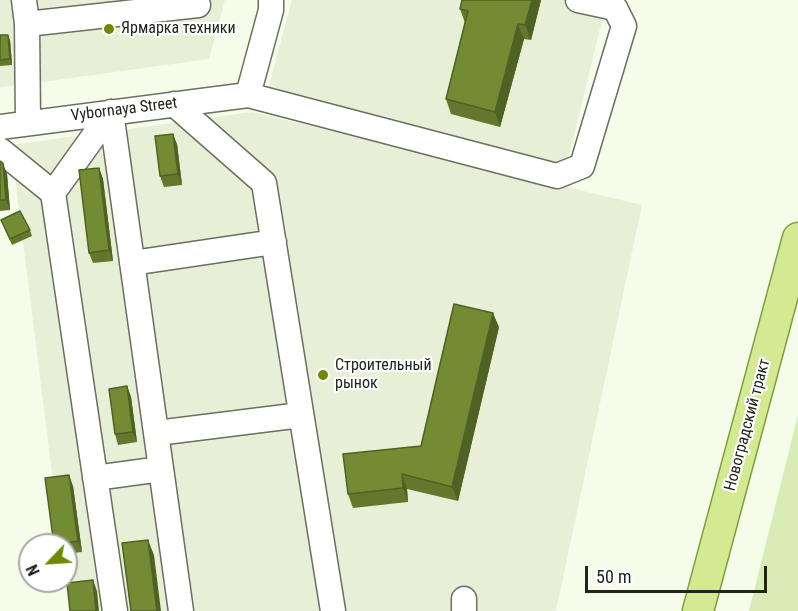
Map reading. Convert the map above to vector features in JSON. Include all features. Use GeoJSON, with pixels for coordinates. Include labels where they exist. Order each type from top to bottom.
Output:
{"type":"FeatureCollection","features":[{"type":"Feature","properties":{"kind":"main road","name":"Новоградский тракт"},"geometry":{"type":"LineString","coordinates":[[698,611],[798,238]]}},
{"type":"Feature","properties":{"kind":"street"},"geometry":{"type":"LineString","coordinates":[[24,0],[27,24],[28,123]]}},
{"type":"Feature","properties":{"kind":"street"},"geometry":{"type":"LineString","coordinates":[[272,0],[248,95],[557,176],[582,166],[624,26],[615,8],[578,0]]}},
{"type":"Feature","properties":{"kind":"street"},"geometry":{"type":"LineString","coordinates":[[27,24],[198,5]]}},
{"type":"Feature","properties":{"kind":"street","name":"Vybornaya Street"},"geometry":{"type":"LineString","coordinates":[[0,127],[248,95]]}},
{"type":"Feature","properties":{"kind":"street"},"geometry":{"type":"LineString","coordinates":[[174,104],[264,183],[333,611]]}},
{"type":"Feature","properties":{"kind":"street"},"geometry":{"type":"LineString","coordinates":[[53,194],[111,112]]}},
{"type":"Feature","properties":{"kind":"street"},"geometry":{"type":"LineString","coordinates":[[111,112],[181,611]]}},
{"type":"Feature","properties":{"kind":"street"},"geometry":{"type":"LineString","coordinates":[[0,150],[53,194],[115,611]]}},
{"type":"Feature","properties":{"kind":"street"},"geometry":{"type":"LineString","coordinates":[[132,263],[273,242]]}},
{"type":"Feature","properties":{"kind":"street"},"geometry":{"type":"LineString","coordinates":[[156,433],[301,415]]}},
{"type":"Feature","properties":{"kind":"street"},"geometry":{"type":"LineString","coordinates":[[95,478],[161,469]]}},
{"type":"Feature","properties":{"kind":"shaded area","name":"Ярмарка техники"},"geometry":{"type":"Polygon","coordinates":[[[0,0],[225,0],[209,59],[0,87],[0,0]]]}},
{"type":"Feature","properties":{"kind":"shaded area"},"geometry":{"type":"Polygon","coordinates":[[[292,0],[607,0],[566,168],[268,89],[292,0]]]}},
{"type":"Feature","properties":{"kind":"shaded area","name":"Строительный рынок"},"geometry":{"type":"Polygon","coordinates":[[[252,112],[642,205],[556,611],[70,611],[68,593],[78,593],[78,533],[60,533],[11,145],[252,112]]]}},
{"type":"Feature","properties":{"kind":"green space"},"geometry":{"type":"Polygon","coordinates":[[[798,415],[798,611],[749,611],[798,415]]]}},
{"type":"Feature","properties":{"kind":"building"},"geometry":{"type":"Polygon","coordinates":[[[462,0],[532,0],[525,25],[518,24],[495,112],[446,99],[468,11],[460,9],[462,0]]]}},
{"type":"Feature","properties":{"kind":"building"},"geometry":{"type":"Polygon","coordinates":[[[0,35],[8,35],[10,59],[0,60],[0,35]]]}},
{"type":"Feature","properties":{"kind":"building"},"geometry":{"type":"Polygon","coordinates":[[[173,134],[178,174],[160,176],[155,136],[173,134]]]}},
{"type":"Feature","properties":{"kind":"building"},"geometry":{"type":"Polygon","coordinates":[[[0,161],[3,163],[6,200],[0,200],[0,161]]]}},
{"type":"Feature","properties":{"kind":"building"},"geometry":{"type":"Polygon","coordinates":[[[99,168],[109,250],[89,253],[79,170],[99,168]]]}},
{"type":"Feature","properties":{"kind":"building"},"geometry":{"type":"Polygon","coordinates":[[[20,211],[30,230],[10,239],[1,220],[20,211]]]}},
{"type":"Feature","properties":{"kind":"building"},"geometry":{"type":"Polygon","coordinates":[[[454,304],[493,313],[452,487],[402,474],[403,488],[348,494],[343,454],[421,446],[454,304]]]}},
{"type":"Feature","properties":{"kind":"building"},"geometry":{"type":"Polygon","coordinates":[[[127,386],[133,432],[115,434],[109,389],[127,386]]]}},
{"type":"Feature","properties":{"kind":"building"},"geometry":{"type":"Polygon","coordinates":[[[69,475],[77,533],[52,533],[45,478],[69,475]]]}},
{"type":"Feature","properties":{"kind":"building"},"geometry":{"type":"Polygon","coordinates":[[[148,540],[157,611],[131,611],[122,543],[148,540]]]}},
{"type":"Feature","properties":{"kind":"building"},"geometry":{"type":"Polygon","coordinates":[[[93,580],[96,611],[70,611],[68,593],[78,593],[78,582],[93,580]]]}},
{"type":"Feature","properties":{"kind":"place","name":"Ярмарка техники"},"geometry":{"type":"Point","coordinates":[109,29]}},
{"type":"Feature","properties":{"kind":"place","name":"Строительный рынок"},"geometry":{"type":"Point","coordinates":[323,375]}}]}
